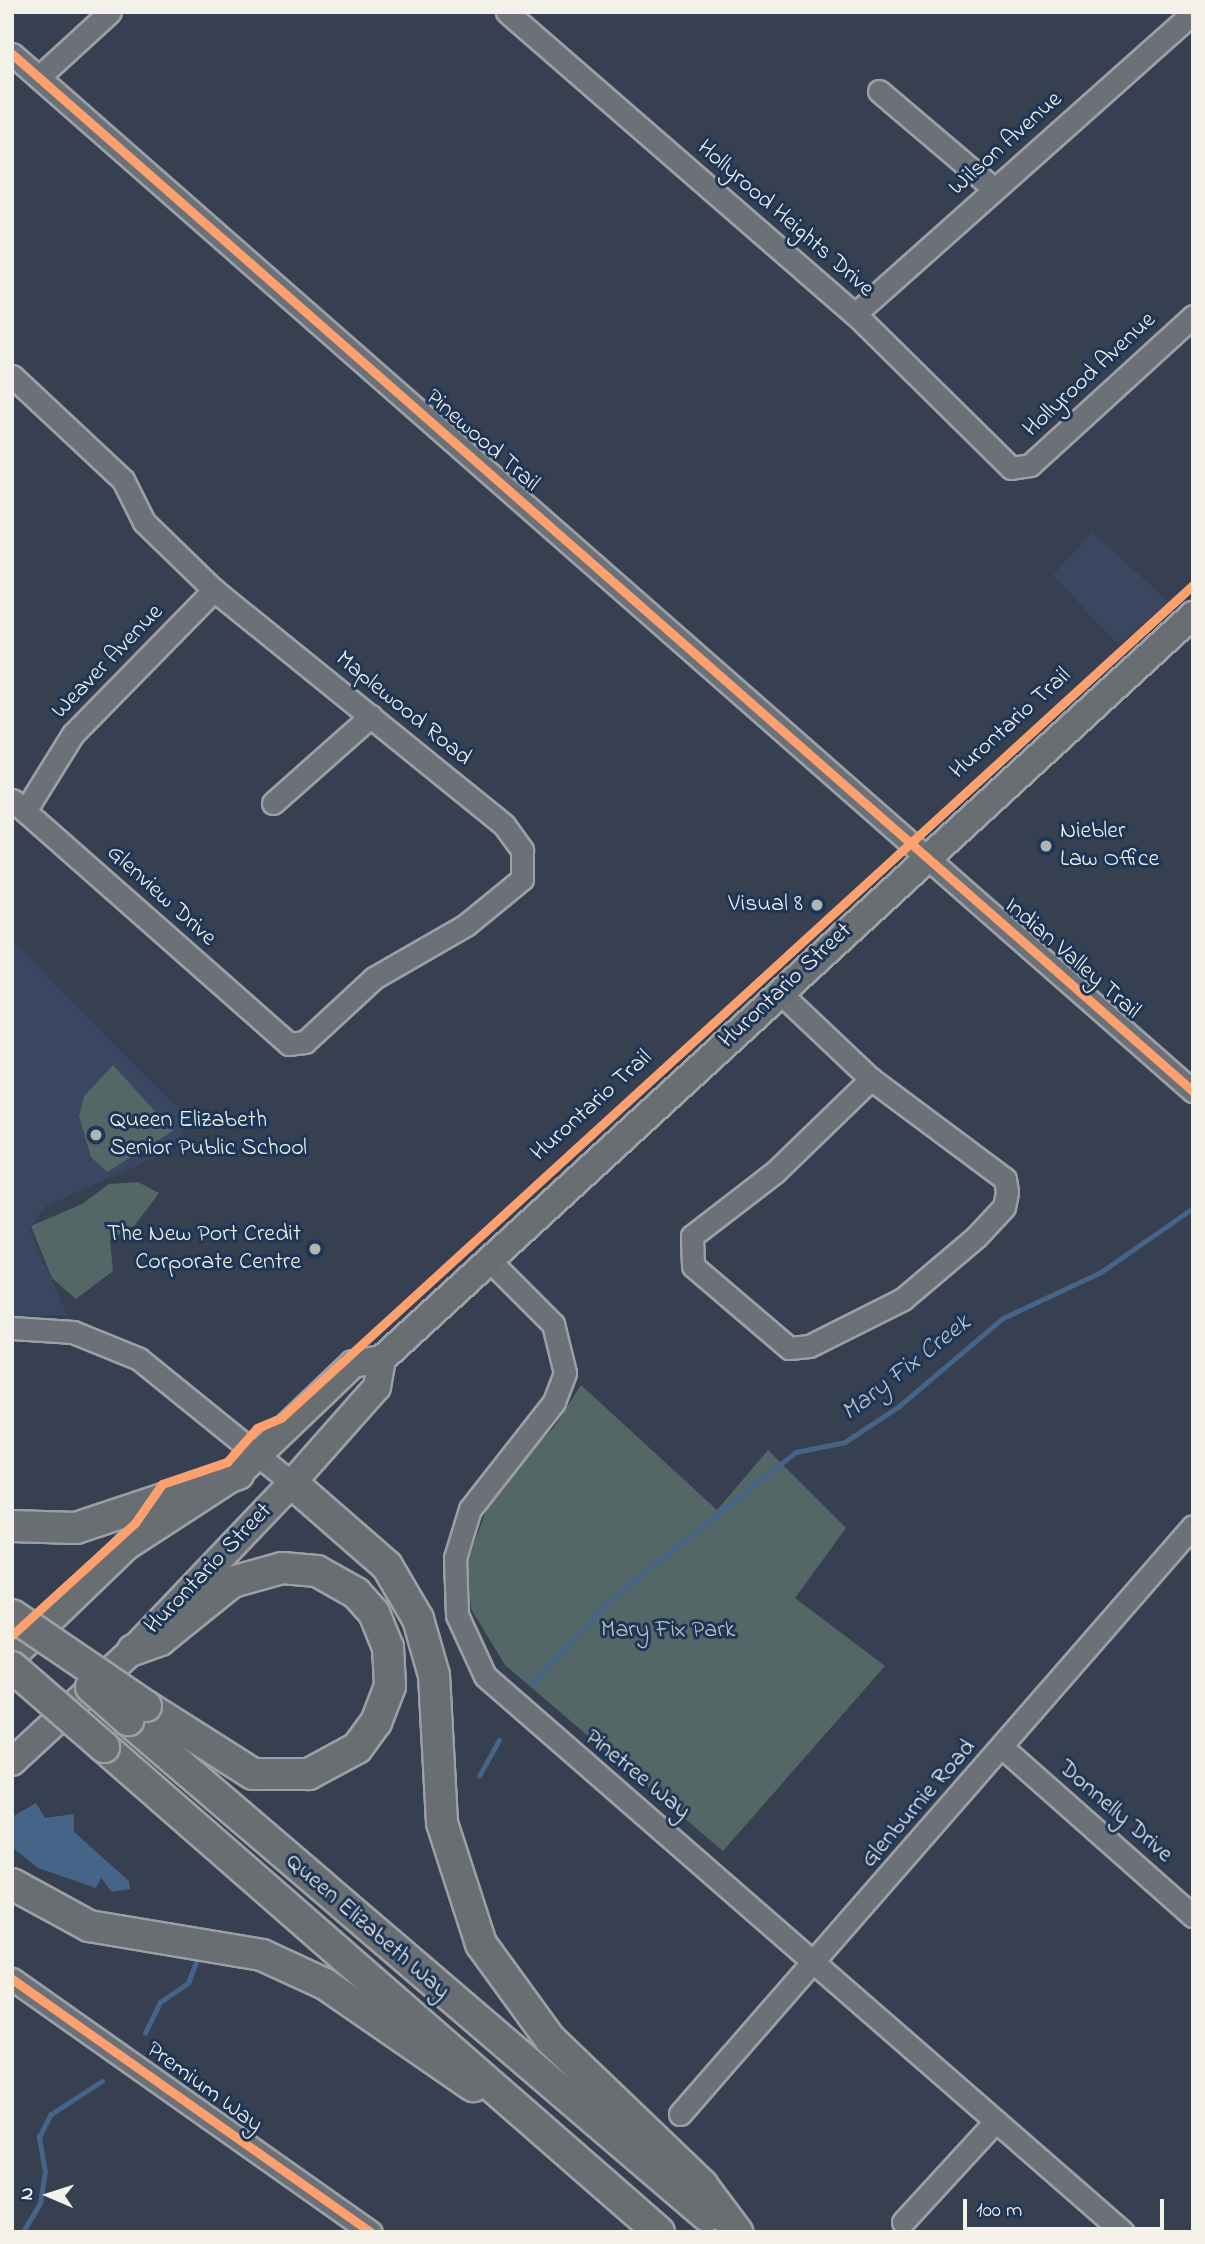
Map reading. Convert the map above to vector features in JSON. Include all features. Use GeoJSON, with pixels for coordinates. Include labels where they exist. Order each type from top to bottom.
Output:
{"type":"FeatureCollection","features":[{"type":"Feature","properties":{"kind":"highway"},"geometry":{"type":"LineString","coordinates":[[12,1526],[76,1528],[249,1464]]}},
{"type":"Feature","properties":{"kind":"highway"},"geometry":{"type":"LineString","coordinates":[[292,1483],[387,1566],[418,1619],[433,1675],[442,1823],[481,1944],[550,2039],[702,2185],[737,2232]]}},
{"type":"Feature","properties":{"kind":"highway"},"geometry":{"type":"LineString","coordinates":[[133,1650],[160,1640],[232,1582],[282,1568],[317,1571],[356,1593],[374,1613],[388,1647],[390,1686],[376,1721],[357,1748],[309,1773],[253,1774],[137,1713]]}},
{"type":"Feature","properties":{"kind":"highway","name":"Queen Elizabeth Way"},"geometry":{"type":"LineString","coordinates":[[12,1616],[137,1713],[726,2232]]}},
{"type":"Feature","properties":{"kind":"highway","name":"Queen Elizabeth Way"},"geometry":{"type":"LineString","coordinates":[[12,1667],[659,2232]]}},
{"type":"Feature","properties":{"kind":"highway"},"geometry":{"type":"LineString","coordinates":[[12,1884],[52,1909],[89,1926],[262,1955],[325,1984],[456,2077],[523,2112]]}},
{"type":"Feature","properties":{"kind":"highway"},"geometry":{"type":"LineString","coordinates":[[12,1899],[52,1909]]}},
{"type":"Feature","properties":{"kind":"main road","name":"Hurontario Street"},"geometry":{"type":"LineString","coordinates":[[12,1657],[127,1546],[249,1464],[354,1364],[382,1359],[926,857],[1193,615]]}},
{"type":"Feature","properties":{"kind":"main road","name":"Hurontario Street"},"geometry":{"type":"LineString","coordinates":[[12,1762],[133,1650],[292,1483],[377,1387],[382,1359]]}},
{"type":"Feature","properties":{"kind":"street"},"geometry":{"type":"LineString","coordinates":[[39,77],[110,12]]}},
{"type":"Feature","properties":{"kind":"street","name":"Hollyrood Heights Drive"},"geometry":{"type":"LineString","coordinates":[[507,12],[855,314],[1011,468],[1021,469]]}},
{"type":"Feature","properties":{"kind":"street","name":"Wilson Avenue"},"geometry":{"type":"LineString","coordinates":[[855,314],[1193,13]]}},
{"type":"Feature","properties":{"kind":"street","name":"Pinewood Trail"},"geometry":{"type":"LineString","coordinates":[[12,54],[926,857]]}},
{"type":"Feature","properties":{"kind":"street"},"geometry":{"type":"LineString","coordinates":[[879,91],[994,190]]}},
{"type":"Feature","properties":{"kind":"street","name":"Hollyrood Avenue"},"geometry":{"type":"LineString","coordinates":[[1021,469],[1193,316]]}},
{"type":"Feature","properties":{"kind":"street","name":"Maplewood Road"},"geometry":{"type":"LineString","coordinates":[[12,376],[122,480],[144,522],[214,590],[504,825],[522,850],[522,879],[466,925],[374,978],[305,1042],[289,1044],[274,1032]]}},
{"type":"Feature","properties":{"kind":"street","name":"Weaver Avenue"},"geometry":{"type":"LineString","coordinates":[[19,806],[73,734],[214,590]]}},
{"type":"Feature","properties":{"kind":"street"},"geometry":{"type":"LineString","coordinates":[[273,803],[372,716]]}},
{"type":"Feature","properties":{"kind":"street","name":"Glenview Drive"},"geometry":{"type":"LineString","coordinates":[[19,806],[274,1032]]}},
{"type":"Feature","properties":{"kind":"street","name":"Indian Valley Trail"},"geometry":{"type":"LineString","coordinates":[[926,857],[1193,1091]]}},
{"type":"Feature","properties":{"kind":"street"},"geometry":{"type":"LineString","coordinates":[[779,992],[871,1079],[1005,1179],[1004,1207],[976,1237],[903,1299],[799,1348],[781,1343],[693,1266],[692,1236],[775,1172],[871,1079]]}},
{"type":"Feature","properties":{"kind":"street","name":"Pinetree Way"},"geometry":{"type":"LineString","coordinates":[[489,1260],[553,1324],[565,1373],[554,1402],[470,1509],[454,1577],[467,1644],[509,1702],[817,1960],[995,2122],[1123,2232]]}},
{"type":"Feature","properties":{"kind":"street"},"geometry":{"type":"LineString","coordinates":[[12,1328],[73,1332],[139,1359],[249,1464],[292,1483]]}},
{"type":"Feature","properties":{"kind":"street","name":"Glenburnie Road"},"geometry":{"type":"LineString","coordinates":[[680,2114],[1003,1748],[1193,1526]]}},
{"type":"Feature","properties":{"kind":"street","name":"Donnelly Drive"},"geometry":{"type":"LineString","coordinates":[[1003,1748],[1193,1916]]}},
{"type":"Feature","properties":{"kind":"street","name":"Premium Way"},"geometry":{"type":"LineString","coordinates":[[12,1979],[371,2232]]}},
{"type":"Feature","properties":{"kind":"street"},"geometry":{"type":"LineString","coordinates":[[903,2222],[995,2122]]}},
{"type":"Feature","properties":{"kind":"shaded area"},"geometry":{"type":"Polygon","coordinates":[[[1092,532],[1169,602],[1118,645],[1053,575],[1092,532]]]}},
{"type":"Feature","properties":{"kind":"shaded area","name":"Queen Elizabeth Senior Public School"},"geometry":{"type":"Polygon","coordinates":[[[12,941],[190,1120],[172,1150],[46,1206],[29,1228],[67,1315],[12,1316],[12,941]]]}},
{"type":"Feature","properties":{"kind":"shaded area"},"geometry":{"type":"Polygon","coordinates":[[[36,1803],[45,1818],[74,1814],[74,1832],[129,1881],[130,1889],[112,1892],[101,1878],[96,1888],[38,1868],[12,1847],[12,1817],[36,1803]]]}},
{"type":"Feature","properties":{"kind":"green space"},"geometry":{"type":"Polygon","coordinates":[[[113,1065],[173,1131],[107,1172],[91,1157],[79,1116],[84,1096],[113,1065]]]}},
{"type":"Feature","properties":{"kind":"green space"},"geometry":{"type":"Polygon","coordinates":[[[138,1182],[159,1193],[135,1225],[110,1240],[113,1271],[76,1299],[52,1278],[31,1226],[82,1204],[109,1184],[138,1182]]]}},
{"type":"Feature","properties":{"kind":"green space","name":"Mary Fix Park"},"geometry":{"type":"Polygon","coordinates":[[[581,1385],[717,1510],[768,1450],[846,1528],[795,1598],[885,1666],[723,1851],[505,1665],[471,1609],[467,1563],[494,1489],[554,1427],[581,1385]]]}},
{"type":"Feature","properties":{"kind":"waterway","name":"Mary Fix Creek"},"geometry":{"type":"LineString","coordinates":[[531,1684],[613,1597],[796,1452],[845,1442],[898,1407],[1003,1318],[1101,1272],[1193,1208]]}},
{"type":"Feature","properties":{"kind":"waterway","name":"Mary Fix Creek"},"geometry":{"type":"LineString","coordinates":[[479,1776],[499,1740]]}},
{"type":"Feature","properties":{"kind":"waterway","name":"Mary Fix Creek"},"geometry":{"type":"LineString","coordinates":[[145,2033],[160,2002],[188,1983],[198,1957]]}},
{"type":"Feature","properties":{"kind":"waterway","name":"Mary Fix Creek"},"geometry":{"type":"LineString","coordinates":[[24,2230],[40,2203],[45,2172],[39,2137],[50,2115],[102,2081]]}},
{"type":"Feature","properties":{"kind":"cycle path"},"geometry":{"type":"LineString","coordinates":[[12,54],[1193,1091]]}},
{"type":"Feature","properties":{"kind":"cycle path","name":"Hurontario Trail"},"geometry":{"type":"LineString","coordinates":[[12,1635],[135,1523],[162,1484],[227,1462],[257,1428],[281,1418],[1193,585]]}},
{"type":"Feature","properties":{"kind":"cycle path"},"geometry":{"type":"LineString","coordinates":[[12,1979],[371,2232]]}},
{"type":"Feature","properties":{"kind":"place","name":"Niebler Law Office"},"geometry":{"type":"Point","coordinates":[1046,846]}},
{"type":"Feature","properties":{"kind":"place","name":"Visual 8"},"geometry":{"type":"Point","coordinates":[817,905]}},
{"type":"Feature","properties":{"kind":"place","name":"Queen Elizabeth Senior Public School"},"geometry":{"type":"Point","coordinates":[96,1135]}},
{"type":"Feature","properties":{"kind":"place","name":"The New Port Credit Corporate Centre"},"geometry":{"type":"Point","coordinates":[315,1249]}}]}
